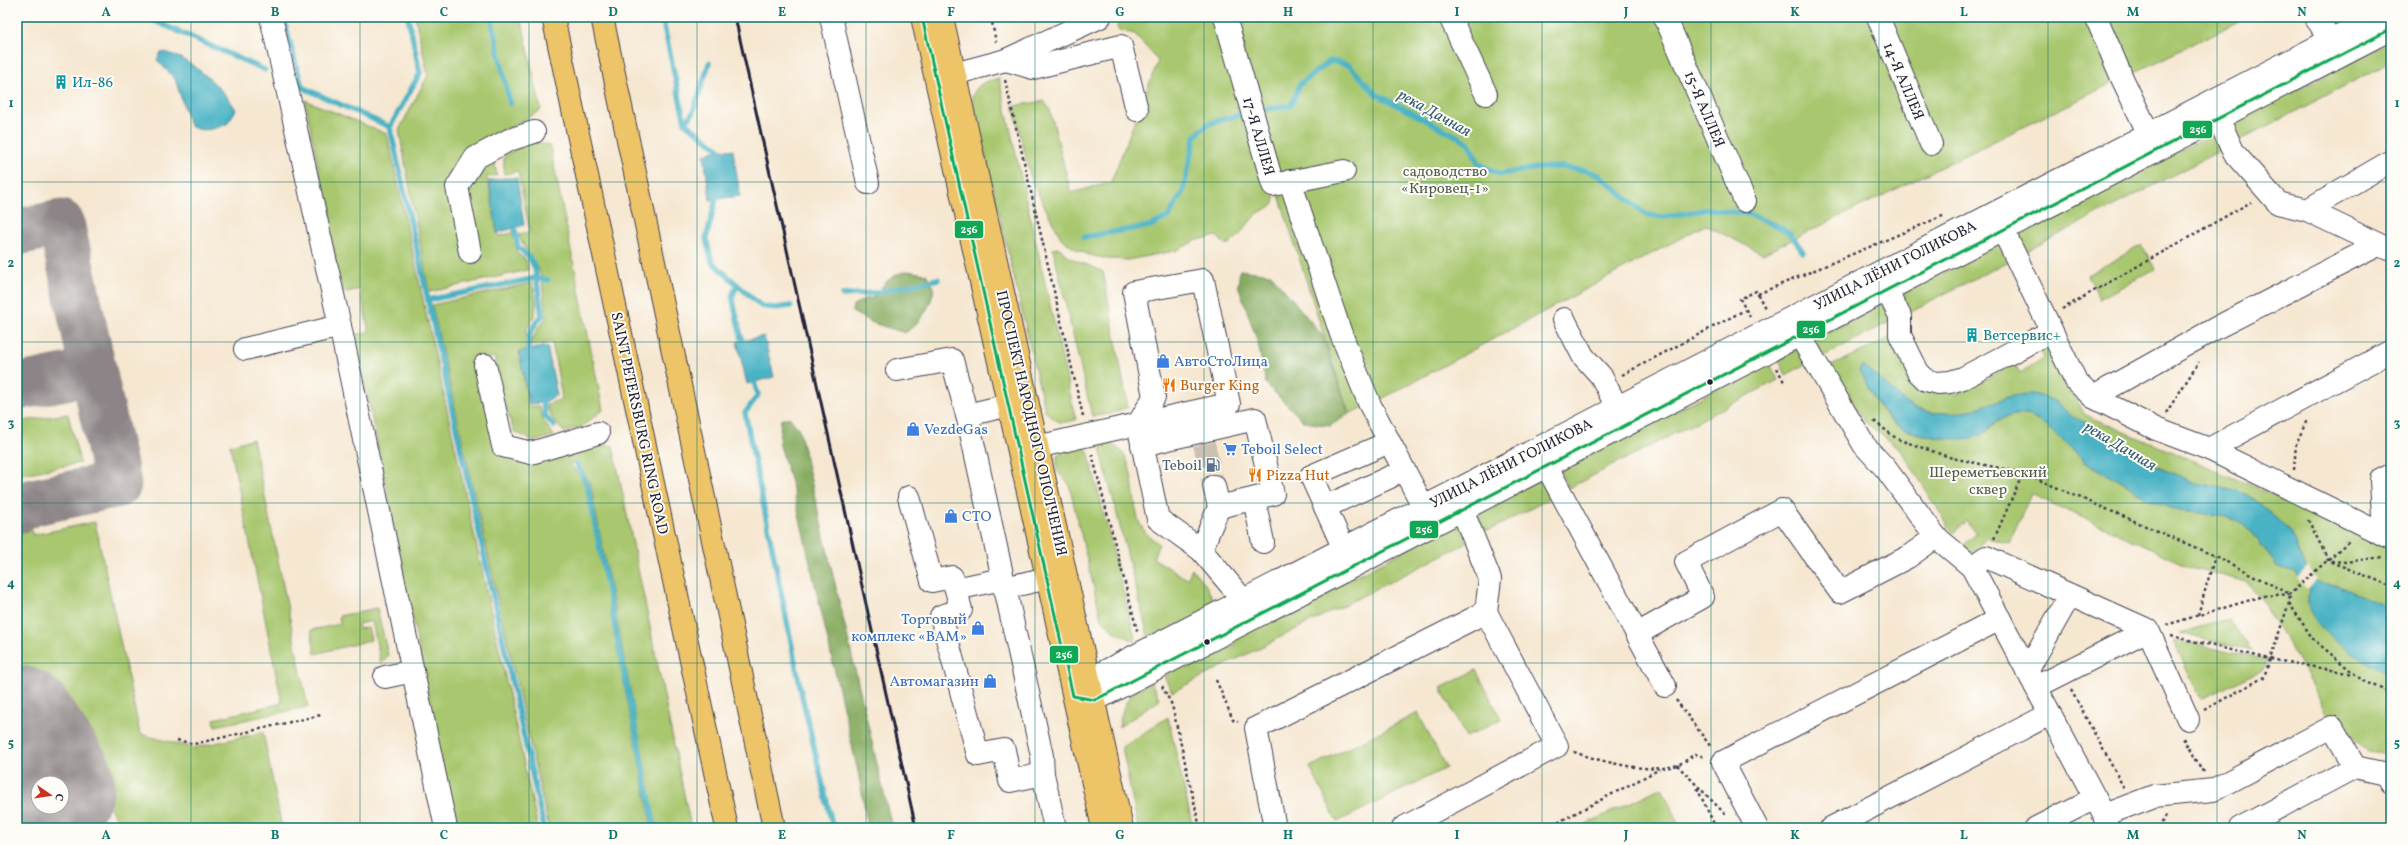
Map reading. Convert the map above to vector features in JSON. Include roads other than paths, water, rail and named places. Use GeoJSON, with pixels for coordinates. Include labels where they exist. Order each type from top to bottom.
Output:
{"type":"FeatureCollection","features":[{"type":"Feature","properties":{"kind":"main road","name":"SAINT PETERSBURG RING ROAD"},"geometry":{"type":"LineString","coordinates":[[552,17],[727,828]]}},
{"type":"Feature","properties":{"kind":"main road"},"geometry":{"type":"LineString","coordinates":[[602,17],[774,828]]}},
{"type":"Feature","properties":{"kind":"main road","name":"ПРОСПЕКТ НАРОДНОГО ОПОЛЧЕНИЯ"},"geometry":{"type":"LineString","coordinates":[[922,17],[1103,828]]}},
{"type":"Feature","properties":{"kind":"main road","name":"ПРОСПЕКТ НАРОДНОГО ОПОЛЧЕНИЯ"},"geometry":{"type":"LineString","coordinates":[[942,17],[1037,447],[1095,700],[1122,828]]}},
{"type":"Feature","properties":{"kind":"street"},"geometry":{"type":"LineString","coordinates":[[271,17],[340,326],[446,828]]}},
{"type":"Feature","properties":{"kind":"street"},"geometry":{"type":"LineString","coordinates":[[831,17],[868,183]]}},
{"type":"Feature","properties":{"kind":"street"},"geometry":{"type":"LineString","coordinates":[[954,74],[1003,60],[1100,17]]}},
{"type":"Feature","properties":{"kind":"street","name":"17-Я АЛЛЕЯ"},"geometry":{"type":"LineString","coordinates":[[1225,17],[1273,185],[1344,170]]}},
{"type":"Feature","properties":{"kind":"street"},"geometry":{"type":"LineString","coordinates":[[1450,17],[1486,94]]}},
{"type":"Feature","properties":{"kind":"street","name":"15-Я АЛЛЕЯ"},"geometry":{"type":"LineString","coordinates":[[1665,17],[1745,201]]}},
{"type":"Feature","properties":{"kind":"street","name":"14-Я АЛЛЕЯ"},"geometry":{"type":"LineString","coordinates":[[1878,17],[1931,144]]}},
{"type":"Feature","properties":{"kind":"street"},"geometry":{"type":"LineString","coordinates":[[2096,17],[2122,78],[2153,142]]}},
{"type":"Feature","properties":{"kind":"street"},"geometry":{"type":"LineString","coordinates":[[2315,17],[2336,47]]}},
{"type":"Feature","properties":{"kind":"street","name":"УЛИЦА ЛЁНИ ГОЛИКОВА"},"geometry":{"type":"LineString","coordinates":[[2336,47],[2375,17]]}},
{"type":"Feature","properties":{"kind":"street","name":"УЛИЦА ЛЁНИ ГОЛИКОВА"},"geometry":{"type":"LineString","coordinates":[[1073,696],[1090,679],[1249,609],[2336,47],[2391,29]]}},
{"type":"Feature","properties":{"kind":"street"},"geometry":{"type":"LineString","coordinates":[[1003,60],[1033,68],[1121,46],[1136,110]]}},
{"type":"Feature","properties":{"kind":"street"},"geometry":{"type":"LineString","coordinates":[[2214,110],[2234,153],[2278,203],[2307,210],[2385,248]]}},
{"type":"Feature","properties":{"kind":"street"},"geometry":{"type":"LineString","coordinates":[[470,252],[457,187],[475,158],[509,140],[534,132]]}},
{"type":"Feature","properties":{"kind":"street"},"geometry":{"type":"LineString","coordinates":[[2307,210],[2391,162]]}},
{"type":"Feature","properties":{"kind":"street"},"geometry":{"type":"LineString","coordinates":[[1290,181],[1341,334],[1370,405],[1428,516]]}},
{"type":"Feature","properties":{"kind":"street"},"geometry":{"type":"LineString","coordinates":[[1999,222],[2047,325],[2076,381],[2093,397],[2156,429],[2209,449],[2292,490],[2381,538],[2381,480],[2391,475]]}},
{"type":"Feature","properties":{"kind":"street"},"geometry":{"type":"LineString","coordinates":[[2093,397],[2218,327],[2385,248]]}},
{"type":"Feature","properties":{"kind":"street"},"geometry":{"type":"LineString","coordinates":[[1037,447],[1088,435],[1138,424],[1228,404],[1203,280],[1134,292],[1154,397],[1138,424],[1158,519],[1201,550],[1249,609]]}},
{"type":"Feature","properties":{"kind":"street"},"geometry":{"type":"LineString","coordinates":[[1882,282],[1900,316],[1900,335],[1918,372],[1926,380],[1937,383],[1950,382],[1963,378],[2047,325]]}},
{"type":"Feature","properties":{"kind":"street"},"geometry":{"type":"LineString","coordinates":[[1564,319],[1583,356],[1600,376],[1622,416]]}},
{"type":"Feature","properties":{"kind":"street"},"geometry":{"type":"LineString","coordinates":[[245,349],[340,326]]}},
{"type":"Feature","properties":{"kind":"street"},"geometry":{"type":"LineString","coordinates":[[1794,327],[1864,445],[1886,469],[1936,537],[1972,567],[2102,814]]}},
{"type":"Feature","properties":{"kind":"street"},"geometry":{"type":"LineString","coordinates":[[2209,449],[2391,351]]}},
{"type":"Feature","properties":{"kind":"street"},"geometry":{"type":"LineString","coordinates":[[897,370],[952,360],[967,415],[1042,756],[1043,774],[1055,828]]}},
{"type":"Feature","properties":{"kind":"street"},"geometry":{"type":"LineString","coordinates":[[485,365],[503,446],[531,453],[598,433]]}},
{"type":"Feature","properties":{"kind":"street"},"geometry":{"type":"LineString","coordinates":[[967,415],[1009,405]]}},
{"type":"Feature","properties":{"kind":"street"},"geometry":{"type":"LineString","coordinates":[[1142,445],[1203,438],[1255,419],[1273,494],[1254,499],[1216,497],[1201,550]]}},
{"type":"Feature","properties":{"kind":"street"},"geometry":{"type":"LineString","coordinates":[[1344,549],[1311,476],[1378,447]]}},
{"type":"Feature","properties":{"kind":"street"},"geometry":{"type":"LineString","coordinates":[[1542,458],[1670,693]]}},
{"type":"Feature","properties":{"kind":"street"},"geometry":{"type":"LineString","coordinates":[[1325,507],[1390,477]]}},
{"type":"Feature","properties":{"kind":"street"},"geometry":{"type":"LineString","coordinates":[[909,498],[932,582],[952,577],[956,589],[961,610],[941,616],[978,755],[1004,750],[1010,781],[1043,774]]}},
{"type":"Feature","properties":{"kind":"street"},"geometry":{"type":"LineString","coordinates":[[1254,499],[1263,542]]}},
{"type":"Feature","properties":{"kind":"street"},"geometry":{"type":"LineString","coordinates":[[1403,828],[1557,746],[1486,612],[1490,579],[1459,501]]}},
{"type":"Feature","properties":{"kind":"street"},"geometry":{"type":"LineString","coordinates":[[1637,634],[1703,597],[1686,562],[1782,510],[1840,592],[1908,557],[1936,537]]}},
{"type":"Feature","properties":{"kind":"street","name":"УЛИЦА ЛЁНИ ГОЛИКОВА"},"geometry":{"type":"LineString","coordinates":[[1095,700],[1249,609],[1344,549],[1428,516]]}},
{"type":"Feature","properties":{"kind":"street"},"geometry":{"type":"LineString","coordinates":[[1972,567],[1986,557],[2070,595],[2156,628],[2188,719]]}},
{"type":"Feature","properties":{"kind":"street"},"geometry":{"type":"LineString","coordinates":[[956,589],[1048,578]]}},
{"type":"Feature","properties":{"kind":"street"},"geometry":{"type":"LineString","coordinates":[[2032,679],[2070,595]]}},
{"type":"Feature","properties":{"kind":"street"},"geometry":{"type":"LineString","coordinates":[[1275,828],[1256,728],[1486,612]]}},
{"type":"Feature","properties":{"kind":"street"},"geometry":{"type":"LineString","coordinates":[[1757,828],[1717,755],[2000,619]]}},
{"type":"Feature","properties":{"kind":"street"},"geometry":{"type":"LineString","coordinates":[[2032,679],[2063,673],[2156,628]]}},
{"type":"Feature","properties":{"kind":"street"},"geometry":{"type":"LineString","coordinates":[[385,677],[413,671]]}},
{"type":"Feature","properties":{"kind":"street"},"geometry":{"type":"LineString","coordinates":[[1073,696],[1095,700]]}},
{"type":"Feature","properties":{"kind":"street"},"geometry":{"type":"LineString","coordinates":[[1831,828],[2050,714]]}},
{"type":"Feature","properties":{"kind":"street"},"geometry":{"type":"LineString","coordinates":[[2036,828],[2102,814],[2154,796],[2213,790],[2332,727],[2355,767]]}},
{"type":"Feature","properties":{"kind":"street"},"geometry":{"type":"LineString","coordinates":[[2240,828],[2355,767],[2386,774],[2391,782]]}},
{"type":"Feature","properties":{"kind":"water"},"geometry":{"type":"Polygon","coordinates":[[[161,52],[181,58],[192,65],[223,92],[236,110],[227,124],[213,129],[204,130],[190,126],[175,79],[157,60],[161,52]]]}},
{"type":"Feature","properties":{"kind":"water"},"geometry":{"type":"Polygon","coordinates":[[[719,149],[733,150],[740,196],[710,200],[704,155],[719,149]]]}},
{"type":"Feature","properties":{"kind":"water"},"geometry":{"type":"Polygon","coordinates":[[[504,178],[517,178],[524,225],[497,233],[489,181],[504,178]]]}},
{"type":"Feature","properties":{"kind":"water"},"geometry":{"type":"Polygon","coordinates":[[[764,336],[774,377],[747,384],[737,342],[764,336]]]}},
{"type":"Feature","properties":{"kind":"water"},"geometry":{"type":"Polygon","coordinates":[[[547,346],[557,395],[543,403],[529,404],[519,352],[547,346]]]}},
{"type":"Feature","properties":{"kind":"water","name":"река Дачная"},"geometry":{"type":"Polygon","coordinates":[[[1863,365],[1906,403],[1916,409],[1934,413],[1966,412],[2008,397],[2034,394],[2054,401],[2072,416],[2094,427],[2135,457],[2196,483],[2236,491],[2252,498],[2279,520],[2290,533],[2306,567],[2317,581],[2326,585],[2338,586],[2391,608],[2391,677],[2346,648],[2324,630],[2310,611],[2308,603],[2309,590],[2295,572],[2278,567],[2250,531],[2242,524],[2227,517],[2174,509],[2149,500],[2124,483],[2089,464],[2052,431],[2028,414],[2005,417],[1993,424],[1981,435],[1971,438],[1960,439],[1934,437],[1899,426],[1887,416],[1877,404],[1859,370],[1863,365]]]}},
{"type":"Feature","properties":{"kind":"waterway"},"geometry":{"type":"LineString","coordinates":[[146,17],[265,70]]}},
{"type":"Feature","properties":{"kind":"waterway"},"geometry":{"type":"LineString","coordinates":[[283,17],[302,87]]}},
{"type":"Feature","properties":{"kind":"waterway"},"geometry":{"type":"LineString","coordinates":[[408,17],[420,73],[390,127],[544,828]]}},
{"type":"Feature","properties":{"kind":"waterway"},"geometry":{"type":"LineString","coordinates":[[491,17],[510,104]]}},
{"type":"Feature","properties":{"kind":"waterway"},"geometry":{"type":"LineString","coordinates":[[662,17],[685,123],[719,149]]}},
{"type":"Feature","properties":{"kind":"waterway","name":"река Дачная"},"geometry":{"type":"LineString","coordinates":[[1262,110],[1291,105],[1300,84],[1330,61],[1349,65],[1376,94],[1468,142],[1479,164],[1500,174],[1538,168],[1562,167],[1588,171],[1599,175],[1645,214],[1662,217],[1709,209],[1748,214],[1780,227],[1792,236],[1803,252]]}},
{"type":"Feature","properties":{"kind":"waterway"},"geometry":{"type":"LineString","coordinates":[[685,123],[693,112],[709,63]]}},
{"type":"Feature","properties":{"kind":"waterway"},"geometry":{"type":"LineString","coordinates":[[295,84],[390,127]]}},
{"type":"Feature","properties":{"kind":"waterway","name":"река Дачная"},"geometry":{"type":"LineString","coordinates":[[1084,237],[1150,226],[1168,217],[1183,191],[1195,136],[1208,124],[1244,113]]}},
{"type":"Feature","properties":{"kind":"waterway"},"geometry":{"type":"LineString","coordinates":[[716,199],[706,239],[712,262],[761,306],[775,308],[791,306]]}},
{"type":"Feature","properties":{"kind":"waterway"},"geometry":{"type":"LineString","coordinates":[[515,230],[518,247],[529,257],[535,268],[542,316],[531,331],[528,350]]}},
{"type":"Feature","properties":{"kind":"waterway"},"geometry":{"type":"LineString","coordinates":[[428,300],[536,278],[548,280]]}},
{"type":"Feature","properties":{"kind":"waterway"},"geometry":{"type":"LineString","coordinates":[[842,295],[874,293],[938,279]]}},
{"type":"Feature","properties":{"kind":"waterway"},"geometry":{"type":"LineString","coordinates":[[737,286],[732,296],[742,341]]}},
{"type":"Feature","properties":{"kind":"waterway"},"geometry":{"type":"LineString","coordinates":[[754,382],[758,395],[745,413],[802,696],[833,828]]}},
{"type":"Feature","properties":{"kind":"waterway"},"geometry":{"type":"LineString","coordinates":[[543,403],[545,416],[554,426]]}},
{"type":"Feature","properties":{"kind":"waterway"},"geometry":{"type":"LineString","coordinates":[[576,463],[587,484],[655,828]]}},
{"type":"Feature","properties":{"kind":"tunnel"},"geometry":{"type":"LineString","coordinates":[[1204,444],[1214,486]]}},
{"type":"Feature","properties":{"kind":"railway"},"geometry":{"type":"LineString","coordinates":[[735,17],[916,828]]}},
{"type":"Feature","properties":{"kind":"place","name":"Ил-86"},"geometry":{"type":"Point","coordinates":[61,82]}},
{"type":"Feature","properties":{"kind":"place","name":"Ветсервис+"},"geometry":{"type":"Point","coordinates":[1972,335]}},
{"type":"Feature","properties":{"kind":"place","name":"АвтоСтоЛица"},"geometry":{"type":"Point","coordinates":[1163,361]}},
{"type":"Feature","properties":{"kind":"place","name":"Burger King"},"geometry":{"type":"Point","coordinates":[1169,385]}},
{"type":"Feature","properties":{"kind":"place","name":"VezdeGas"},"geometry":{"type":"Point","coordinates":[913,429]}},
{"type":"Feature","properties":{"kind":"place","name":"Teboil Select"},"geometry":{"type":"Point","coordinates":[1230,449]}},
{"type":"Feature","properties":{"kind":"place","name":"Teboil"},"geometry":{"type":"Point","coordinates":[1213,465]}},
{"type":"Feature","properties":{"kind":"place","name":"Pizza Hut"},"geometry":{"type":"Point","coordinates":[1255,475]}},
{"type":"Feature","properties":{"kind":"place","name":"СТО"},"geometry":{"type":"Point","coordinates":[951,516]}},
{"type":"Feature","properties":{"kind":"place","name":"Торговый комплекс «ВАМ»"},"geometry":{"type":"Point","coordinates":[978,628]}},
{"type":"Feature","properties":{"kind":"place","name":"Автомагазин"},"geometry":{"type":"Point","coordinates":[990,681]}},
{"type":"Feature","properties":{"kind":"park label","name":"садоводство «Кировец-1»"},"geometry":{"type":"Point","coordinates":[1445,180]}},
{"type":"Feature","properties":{"kind":"park label","name":"Шереметьевский сквер"},"geometry":{"type":"Point","coordinates":[1988,480]}}]}
